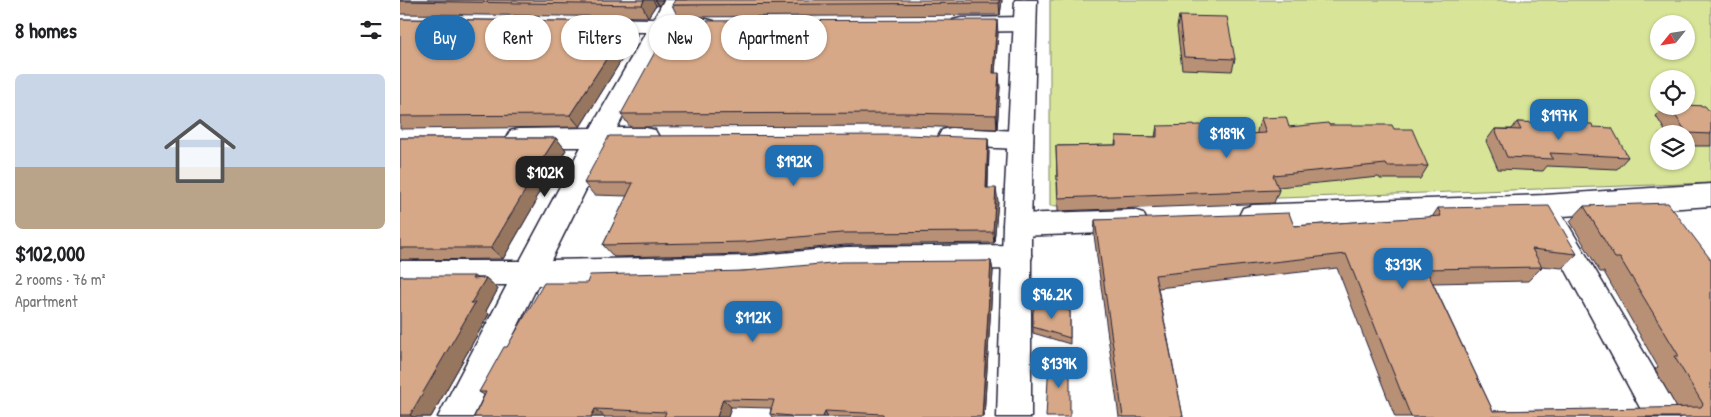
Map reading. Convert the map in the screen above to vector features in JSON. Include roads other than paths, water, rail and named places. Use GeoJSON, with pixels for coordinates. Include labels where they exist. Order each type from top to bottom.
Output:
{"type":"FeatureCollection","features":[{"type":"Feature","properties":{"kind":"street"},"geometry":{"type":"LineString","coordinates":[[668,15],[675,0]]}},
{"type":"Feature","properties":{"kind":"street"},"geometry":{"type":"LineString","coordinates":[[937,25],[1025,12],[1017,225],[1014,417]]}},
{"type":"Feature","properties":{"kind":"street"},"geometry":{"type":"LineString","coordinates":[[455,417],[599,138],[649,49]]}},
{"type":"Feature","properties":{"kind":"street"},"geometry":{"type":"LineString","coordinates":[[500,138],[667,137]]}},
{"type":"Feature","properties":{"kind":"street"},"geometry":{"type":"LineString","coordinates":[[929,137],[1020,140]]}},
{"type":"Feature","properties":{"kind":"street"},"geometry":{"type":"LineString","coordinates":[[1225,217],[1546,206],[1711,195]]}},
{"type":"Feature","properties":{"kind":"street"},"geometry":{"type":"LineString","coordinates":[[1546,206],[1663,417]]}},
{"type":"Feature","properties":{"kind":"street"},"geometry":{"type":"LineString","coordinates":[[1017,225],[1156,220]]}},
{"type":"Feature","properties":{"kind":"street"},"geometry":{"type":"LineString","coordinates":[[400,273],[530,273],[752,268],[846,259],[1018,257]]}}]}
